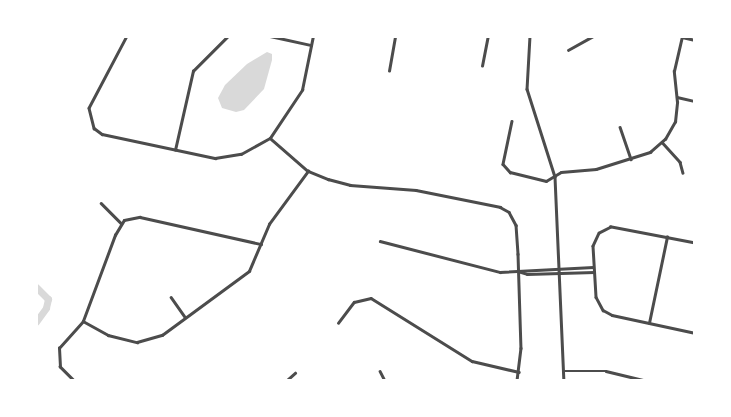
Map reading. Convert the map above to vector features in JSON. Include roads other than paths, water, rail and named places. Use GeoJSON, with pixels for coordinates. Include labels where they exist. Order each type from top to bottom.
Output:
{"type":"FeatureCollection","features":[{"type":"Feature","properties":{"kind":"street"},"geometry":{"type":"LineString","coordinates":[[127,36],[91,104],[90,122],[102,134],[205,157],[228,157],[253,149],[270,138],[299,96],[313,36]]}},
{"type":"Feature","properties":{"kind":"street"},"geometry":{"type":"LineString","coordinates":[[175,150],[193,71],[228,36]]}},
{"type":"Feature","properties":{"kind":"street"},"geometry":{"type":"LineString","coordinates":[[270,36],[311,45]]}},
{"type":"Feature","properties":{"kind":"street"},"geometry":{"type":"LineString","coordinates":[[389,71],[395,36]]}},
{"type":"Feature","properties":{"kind":"street"},"geometry":{"type":"LineString","coordinates":[[482,66],[488,36]]}},
{"type":"Feature","properties":{"kind":"street"},"geometry":{"type":"LineString","coordinates":[[530,36],[528,89],[555,177],[564,381]]}},
{"type":"Feature","properties":{"kind":"street"},"geometry":{"type":"LineString","coordinates":[[568,50],[593,36]]}},
{"type":"Feature","properties":{"kind":"street"},"geometry":{"type":"LineString","coordinates":[[512,121],[503,158],[504,166],[516,174],[546,182],[561,172],[596,169],[650,152],[662,142],[675,122],[677,97],[674,71],[682,36],[695,40]]}},
{"type":"Feature","properties":{"kind":"street"},"geometry":{"type":"LineString","coordinates":[[677,97],[695,101]]}},
{"type":"Feature","properties":{"kind":"street"},"geometry":{"type":"LineString","coordinates":[[620,127],[631,159]]}},
{"type":"Feature","properties":{"kind":"street"},"geometry":{"type":"LineString","coordinates":[[270,138],[308,171],[350,185],[416,190],[503,208],[511,215],[516,224],[518,271],[518,381]]}},
{"type":"Feature","properties":{"kind":"street"},"geometry":{"type":"LineString","coordinates":[[662,142],[680,162],[683,173]]}},
{"type":"Feature","properties":{"kind":"street"},"geometry":{"type":"LineString","coordinates":[[83,320],[108,335],[137,342],[162,335],[248,271],[269,224],[308,171]]}},
{"type":"Feature","properties":{"kind":"street"},"geometry":{"type":"LineString","coordinates":[[101,203],[121,223]]}},
{"type":"Feature","properties":{"kind":"street"},"geometry":{"type":"LineString","coordinates":[[121,223],[140,217],[261,244]]}},
{"type":"Feature","properties":{"kind":"street"},"geometry":{"type":"LineString","coordinates":[[74,381],[62,370],[58,352],[62,341],[83,320],[121,223]]}},
{"type":"Feature","properties":{"kind":"street"},"geometry":{"type":"LineString","coordinates":[[695,243],[616,227],[605,228],[594,240],[593,267],[596,297],[603,310],[612,315],[695,333]]}},
{"type":"Feature","properties":{"kind":"street"},"geometry":{"type":"LineString","coordinates":[[649,323],[668,238]]}},
{"type":"Feature","properties":{"kind":"street"},"geometry":{"type":"LineString","coordinates":[[380,241],[500,272],[593,267]]}},
{"type":"Feature","properties":{"kind":"street"},"geometry":{"type":"LineString","coordinates":[[518,271],[527,274],[594,272]]}},
{"type":"Feature","properties":{"kind":"street"},"geometry":{"type":"LineString","coordinates":[[171,297],[186,317]]}},
{"type":"Feature","properties":{"kind":"street"},"geometry":{"type":"LineString","coordinates":[[338,322],[354,302],[371,298],[472,361],[519,372]]}},
{"type":"Feature","properties":{"kind":"street"},"geometry":{"type":"LineString","coordinates":[[564,371],[606,371],[647,381]]}},
{"type":"Feature","properties":{"kind":"street"},"geometry":{"type":"LineString","coordinates":[[380,372],[385,381]]}},
{"type":"Feature","properties":{"kind":"street"},"geometry":{"type":"LineString","coordinates":[[286,381],[295,373]]}},
{"type":"Feature","properties":{"kind":"waterway"},"geometry":{"type":"LineString","coordinates":[[36,287],[48,299],[46,308],[36,322]]}}]}
